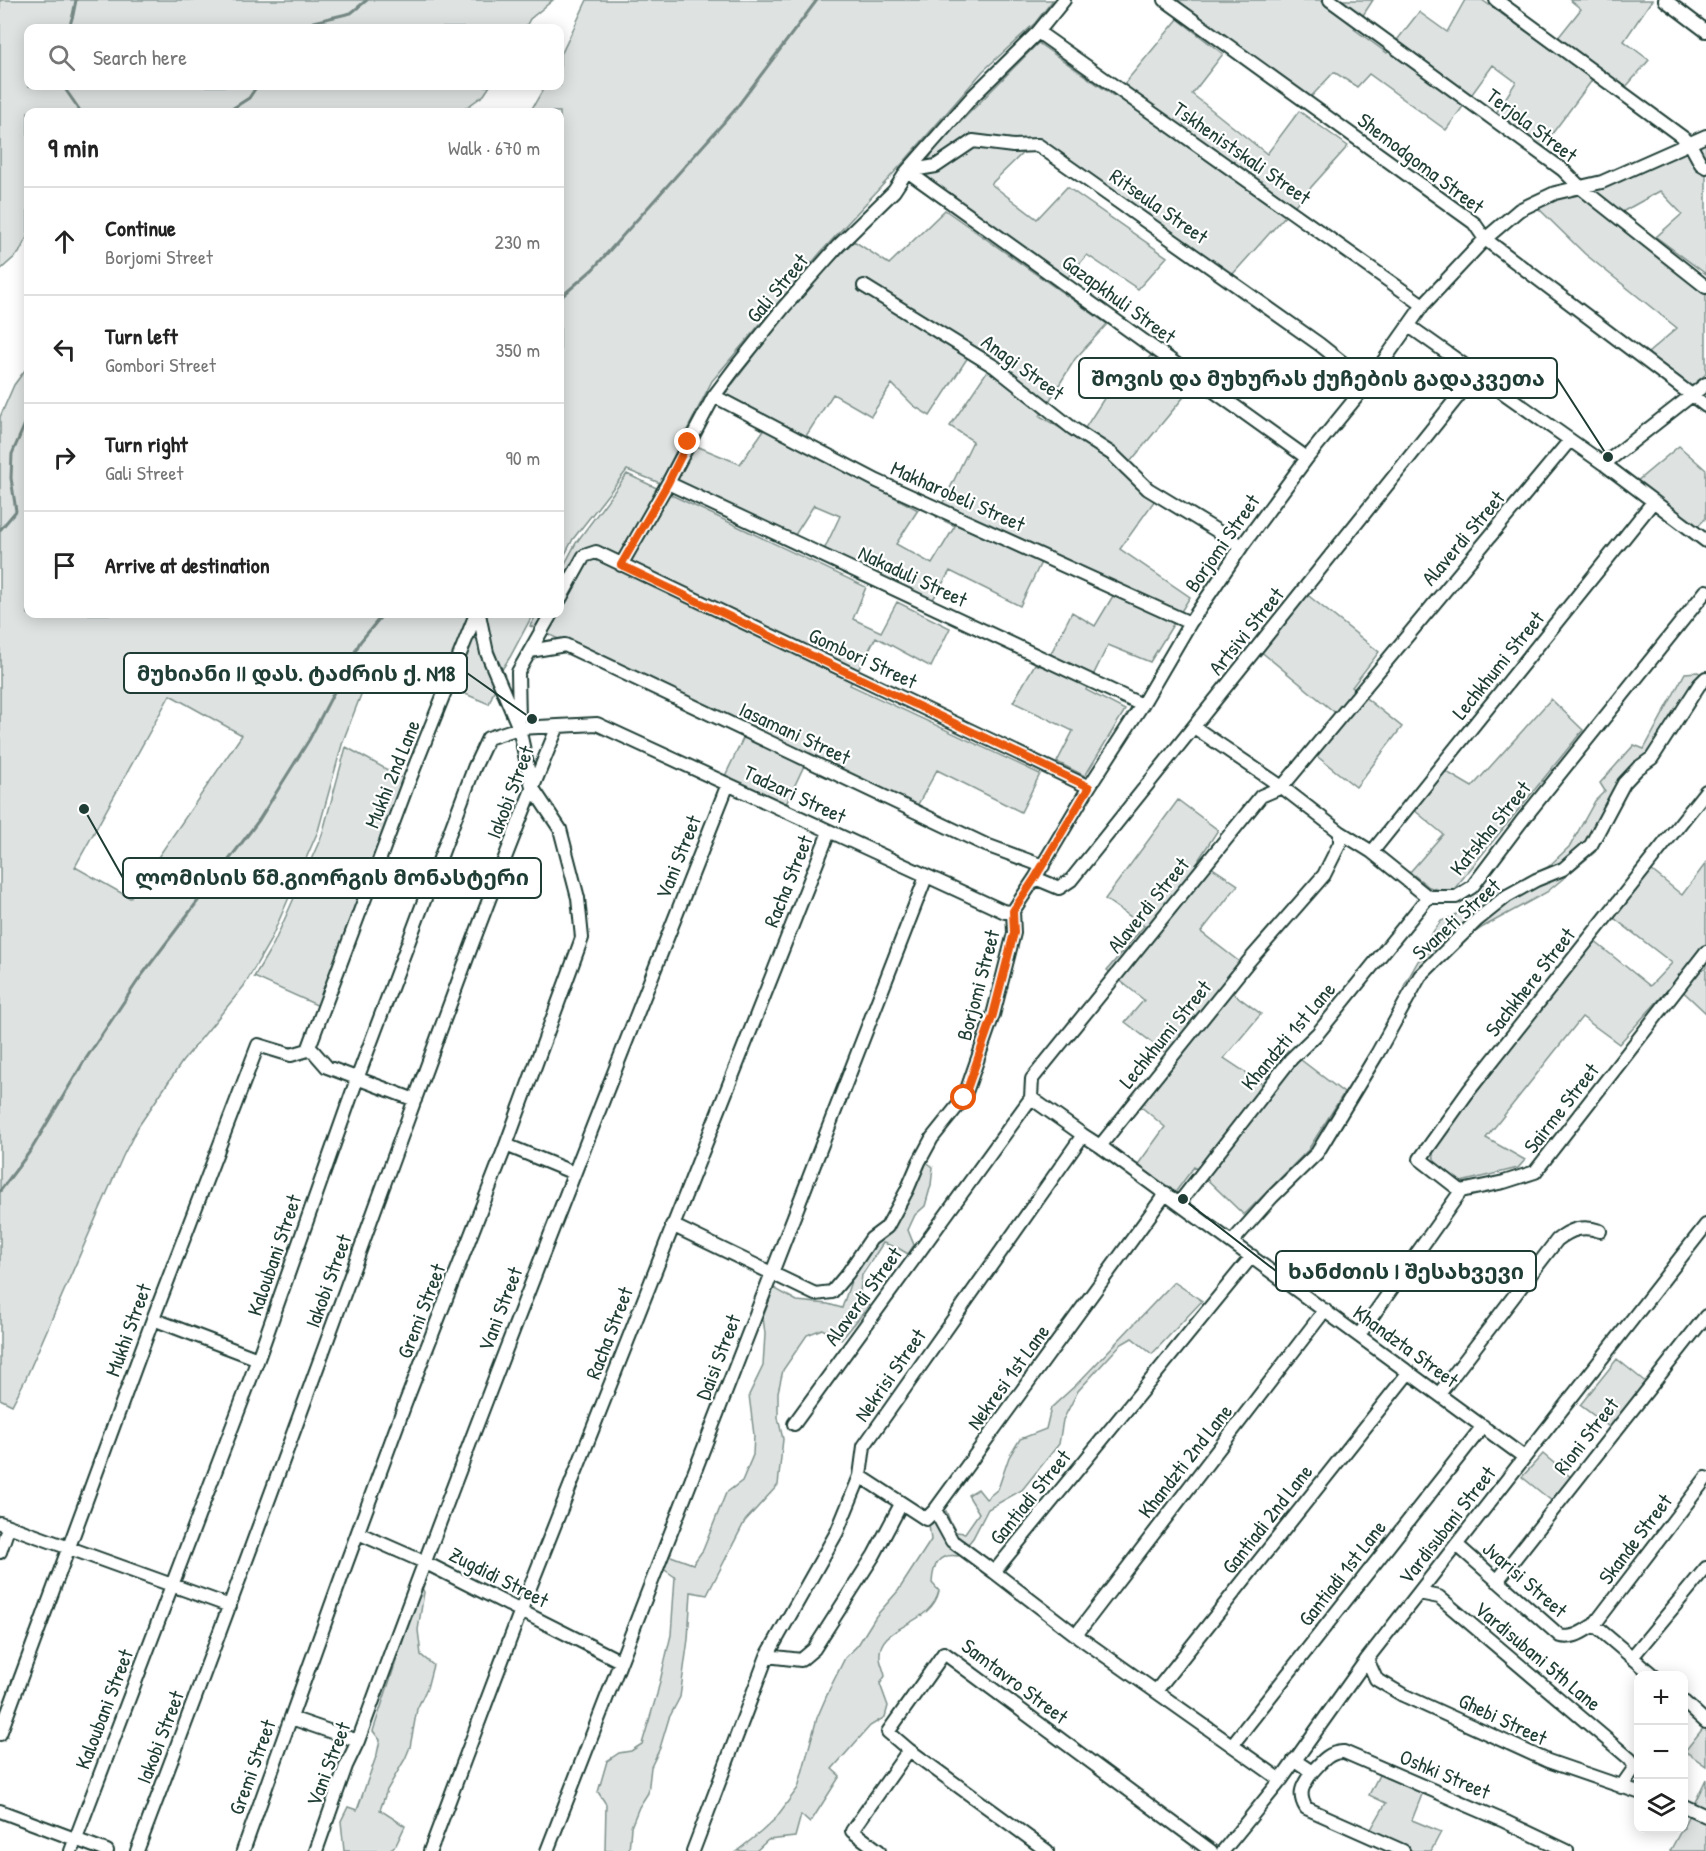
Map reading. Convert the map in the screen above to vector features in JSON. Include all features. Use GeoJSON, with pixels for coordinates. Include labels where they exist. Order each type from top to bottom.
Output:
{"type":"FeatureCollection","features":[{"type":"Feature","properties":{"kind":"street","name":"Gali Street"},"geometry":{"type":"LineString","coordinates":[[621,565],[714,396],[784,307],[838,246],[894,191],[907,171],[973,96],[1038,32],[1064,0]]}},
{"type":"Feature","properties":{"kind":"street","name":"Shemodgoma Street"},"geometry":{"type":"LineString","coordinates":[[1165,0],[1474,223],[1485,239],[1706,406]]}},
{"type":"Feature","properties":{"kind":"street","name":"Terjola Street"},"geometry":{"type":"LineString","coordinates":[[1330,0],[1563,170],[1581,188],[1706,286]]}},
{"type":"Feature","properties":{"kind":"street"},"geometry":{"type":"LineString","coordinates":[[1496,0],[1689,142],[1701,164],[1706,167]]}},
{"type":"Feature","properties":{"kind":"street"},"geometry":{"type":"LineString","coordinates":[[1665,0],[1706,31]]}},
{"type":"Feature","properties":{"kind":"street","name":"Tskhenistskali Street"},"geometry":{"type":"LineString","coordinates":[[1038,32],[1423,305]]}},
{"type":"Feature","properties":{"kind":"street","name":"Borjomi Street"},"geometry":{"type":"LineString","coordinates":[[672,1225],[814,1294],[832,1292],[871,1239],[887,1227],[932,1138],[964,1098],[993,1015],[1014,933],[1013,911],[1142,705],[1190,623],[1242,546],[1307,458],[1368,383],[1423,305],[1485,239],[1519,210],[1555,193],[1602,182],[1706,136]]}},
{"type":"Feature","properties":{"kind":"street","name":"Ritseula Street"},"geometry":{"type":"LineString","coordinates":[[907,171],[936,166],[973,141],[1013,146],[1038,145],[1319,344],[1368,383]]}},
{"type":"Feature","properties":{"kind":"street","name":"Gazapkhuli Street"},"geometry":{"type":"LineString","coordinates":[[907,171],[1307,458]]}},
{"type":"Feature","properties":{"kind":"street","name":"Anagi Street"},"geometry":{"type":"LineString","coordinates":[[864,286],[995,367],[1072,428],[1112,454],[1148,489],[1242,546]]}},
{"type":"Feature","properties":{"kind":"street"},"geometry":{"type":"LineString","coordinates":[[1409,326],[1604,464],[1706,541]]}},
{"type":"Feature","properties":{"kind":"street","name":"Artsivi Street"},"geometry":{"type":"LineString","coordinates":[[1035,878],[1059,888],[1071,880],[1476,374]]}},
{"type":"Feature","properties":{"kind":"street"},"geometry":{"type":"LineString","coordinates":[[1604,464],[1706,384]]}},
{"type":"Feature","properties":{"kind":"street","name":"Makharobeli Street"},"geometry":{"type":"LineString","coordinates":[[714,396],[877,481],[1190,623]]}},
{"type":"Feature","properties":{"kind":"street","name":"Alaverdi Street"},"geometry":{"type":"LineString","coordinates":[[794,1424],[1031,1098],[1032,1079],[1261,796],[1282,787],[1570,440]]}},
{"type":"Feature","properties":{"kind":"street","name":"Nakaduli Street"},"geometry":{"type":"LineString","coordinates":[[668,483],[1142,705]]}},
{"type":"Feature","properties":{"kind":"street","name":"Lechkhumi Street"},"geometry":{"type":"LineString","coordinates":[[1372,852],[1653,502]]}},
{"type":"Feature","properties":{"kind":"street"},"geometry":{"type":"LineString","coordinates":[[564,592],[584,556],[596,552],[621,565]]}},
{"type":"Feature","properties":{"kind":"street","name":"Gombori Street"},"geometry":{"type":"LineString","coordinates":[[621,565],[1089,787]]}},
{"type":"Feature","properties":{"kind":"street","name":"Katskha Street"},"geometry":{"type":"LineString","coordinates":[[1428,897],[1456,897],[1472,887],[1521,822],[1706,591]]}},
{"type":"Feature","properties":{"kind":"street","name":"Mukhi 2nd Lane"},"geometry":{"type":"LineString","coordinates":[[308,1050],[407,786],[475,618]]}},
{"type":"Feature","properties":{"kind":"street"},"geometry":{"type":"LineString","coordinates":[[478,618],[487,653],[519,728],[532,787]]}},
{"type":"Feature","properties":{"kind":"street"},"geometry":{"type":"LineString","coordinates":[[519,728],[518,672],[549,618]]}},
{"type":"Feature","properties":{"kind":"street","name":"Iasamani Street"},"geometry":{"type":"LineString","coordinates":[[530,651],[565,645],[986,845],[1043,866]]}},
{"type":"Feature","properties":{"kind":"street","name":"Svaneti Street"},"geometry":{"type":"LineString","coordinates":[[1232,1242],[1272,1197],[1317,1153],[1420,976],[1477,920],[1507,896],[1563,868],[1591,845],[1624,783],[1638,768],[1652,758],[1699,685],[1706,678]]}},
{"type":"Feature","properties":{"kind":"street","name":"Tadzari Street"},"geometry":{"type":"LineString","coordinates":[[558,726],[597,724],[926,877],[1005,912],[1013,911]]}},
{"type":"Feature","properties":{"kind":"street","name":"Kaloubani Street"},"geometry":{"type":"LineString","coordinates":[[71,1851],[258,1359],[357,1079],[474,768],[488,738],[519,728],[558,726]]}},
{"type":"Feature","properties":{"kind":"street","name":"Iakobi Street"},"geometry":{"type":"LineString","coordinates":[[137,1851],[230,1606],[532,787],[558,726]]}},
{"type":"Feature","properties":{"kind":"street"},"geometry":{"type":"LineString","coordinates":[[1194,727],[1282,787],[1340,832],[1372,852],[1428,897]]}},
{"type":"Feature","properties":{"kind":"street","name":"Vani Street"},"geometry":{"type":"LineString","coordinates":[[316,1851],[346,1766],[358,1741],[424,1562],[574,1173],[728,784]]}},
{"type":"Feature","properties":{"kind":"street","name":"Gremi Street"},"geometry":{"type":"LineString","coordinates":[[243,1851],[358,1533],[506,1145],[582,938],[578,898],[560,829],[532,787]]}},
{"type":"Feature","properties":{"kind":"street","name":"Sachkhere Street"},"geometry":{"type":"LineString","coordinates":[[1461,1191],[1420,1159],[1470,1089],[1706,791]]}},
{"type":"Feature","properties":{"kind":"street","name":"Racha Street"},"geometry":{"type":"LineString","coordinates":[[430,1851],[521,1610],[829,832]]}},
{"type":"Feature","properties":{"kind":"street","name":"Lechkhumi Street"},"geometry":{"type":"LineString","coordinates":[[1100,1146],[1248,962],[1324,875],[1340,843],[1340,832]]}},
{"type":"Feature","properties":{"kind":"street","name":"Daisi Street"},"geometry":{"type":"LineString","coordinates":[[547,1851],[926,877]]}},
{"type":"Feature","properties":{"kind":"street","name":"Khandzti 1st Lane"},"geometry":{"type":"LineString","coordinates":[[1179,1203],[1291,1059],[1318,1033],[1428,897]]}},
{"type":"Feature","properties":{"kind":"street","name":"Sairme Street"},"geometry":{"type":"LineString","coordinates":[[1461,1191],[1504,1182],[1535,1172],[1706,952]]}},
{"type":"Feature","properties":{"kind":"street","name":"Mukhi Street"},"geometry":{"type":"LineString","coordinates":[[0,1734],[153,1320],[258,1045],[291,1055],[308,1050]]}},
{"type":"Feature","properties":{"kind":"street"},"geometry":{"type":"LineString","coordinates":[[308,1050],[313,1051],[327,1067],[415,1100]]}},
{"type":"Feature","properties":{"kind":"street","name":"Khandzta Street"},"geometry":{"type":"LineString","coordinates":[[1031,1098],[1166,1193],[1524,1457]]}},
{"type":"Feature","properties":{"kind":"street","name":"Nekrisi Street"},"geometry":{"type":"LineString","coordinates":[[693,1851],[767,1656],[837,1533],[860,1476],[864,1446],[1083,1135]]}},
{"type":"Feature","properties":{"kind":"street"},"geometry":{"type":"LineString","coordinates":[[506,1145],[574,1173]]}},
{"type":"Feature","properties":{"kind":"street"},"geometry":{"type":"LineString","coordinates":[[1359,1335],[1461,1191]]}},
{"type":"Feature","properties":{"kind":"street","name":"Nekresi 1st Lane"},"geometry":{"type":"LineString","coordinates":[[935,1510],[1166,1193]]}},
{"type":"Feature","properties":{"kind":"street","name":"Vardisubani Street"},"geometry":{"type":"LineString","coordinates":[[1223,1851],[1281,1780],[1367,1659],[1706,1225]]}},
{"type":"Feature","properties":{"kind":"street"},"geometry":{"type":"LineString","coordinates":[[1439,1394],[1557,1240],[1568,1232],[1585,1227],[1600,1231]]}},
{"type":"Feature","properties":{"kind":"street","name":"Gantiadi Street"},"geometry":{"type":"LineString","coordinates":[[1252,1257],[994,1572],[1076,1635],[1281,1780]]}},
{"type":"Feature","properties":{"kind":"street","name":"Khandzti 2nd Lane"},"geometry":{"type":"LineString","coordinates":[[1076,1635],[1325,1310]]}},
{"type":"Feature","properties":{"kind":"street","name":"Rioni Street"},"geometry":{"type":"LineString","coordinates":[[1497,1581],[1706,1316]]}},
{"type":"Feature","properties":{"kind":"street"},"geometry":{"type":"LineString","coordinates":[[153,1320],[258,1359]]}},
{"type":"Feature","properties":{"kind":"street","name":"Gantiadi 2nd Lane"},"geometry":{"type":"LineString","coordinates":[[1156,1691],[1409,1372]]}},
{"type":"Feature","properties":{"kind":"street","name":"Gantiadi 1st Lane"},"geometry":{"type":"LineString","coordinates":[[1232,1745],[1483,1426]]}},
{"type":"Feature","properties":{"kind":"street"},"geometry":{"type":"LineString","coordinates":[[860,1476],[926,1519],[935,1510],[952,1541],[994,1572]]}},
{"type":"Feature","properties":{"kind":"street","name":"Skande Street"},"geometry":{"type":"LineString","coordinates":[[1594,1625],[1706,1478]]}},
{"type":"Feature","properties":{"kind":"street"},"geometry":{"type":"LineString","coordinates":[[767,1656],[801,1660],[814,1649],[874,1555],[901,1504]]}},
{"type":"Feature","properties":{"kind":"street"},"geometry":{"type":"LineString","coordinates":[[0,1552],[4,1526],[230,1606]]}},
{"type":"Feature","properties":{"kind":"street","name":"Zugdidi Street"},"geometry":{"type":"LineString","coordinates":[[358,1533],[424,1562],[620,1661]]}},
{"type":"Feature","properties":{"kind":"street","name":"Jvarisi Street"},"geometry":{"type":"LineString","coordinates":[[1457,1545],[1560,1636],[1577,1636],[1594,1625],[1649,1671]]}},
{"type":"Feature","properties":{"kind":"street"},"geometry":{"type":"LineString","coordinates":[[1633,1656],[1706,1568]]}},
{"type":"Feature","properties":{"kind":"street","name":"Vardisubani 5th Lane"},"geometry":{"type":"LineString","coordinates":[[1419,1593],[1439,1597],[1630,1759],[1635,1767],[1621,1786]]}},
{"type":"Feature","properties":{"kind":"street","name":"Samtavro Street"},"geometry":{"type":"LineString","coordinates":[[909,1750],[888,1732],[944,1653],[1211,1851]]}},
{"type":"Feature","properties":{"kind":"street","name":"Ghebi Street"},"geometry":{"type":"LineString","coordinates":[[1367,1659],[1376,1679],[1403,1695],[1548,1761],[1634,1791]]}},
{"type":"Feature","properties":{"kind":"street"},"geometry":{"type":"LineString","coordinates":[[1688,1706],[1706,1722]]}},
{"type":"Feature","properties":{"kind":"street"},"geometry":{"type":"LineString","coordinates":[[291,1718],[358,1741]]}},
{"type":"Feature","properties":{"kind":"street"},"geometry":{"type":"LineString","coordinates":[[879,1851],[852,1831],[909,1750],[1047,1851]]}},
{"type":"Feature","properties":{"kind":"street","name":"Oshki Street"},"geometry":{"type":"LineString","coordinates":[[1312,1772],[1336,1751],[1344,1752],[1504,1821],[1567,1851]]}},
{"type":"Feature","properties":{"kind":"street"},"geometry":{"type":"LineString","coordinates":[[1294,1760],[1312,1772],[1301,1789],[1302,1800],[1306,1808],[1402,1851]]}},
{"type":"Feature","properties":{"kind":"street"},"geometry":{"type":"LineString","coordinates":[[1688,1808],[1706,1816]]}},
{"type":"Feature","properties":{"kind":"street"},"geometry":{"type":"LineString","coordinates":[[0,1811],[107,1851]]}},
{"type":"Feature","properties":{"kind":"shaded area"},"geometry":{"type":"Polygon","coordinates":[[[0,0],[553,0],[527,24],[24,24],[24,90],[487,90],[466,108],[24,108],[24,243],[19,253],[0,270],[0,0]]]}},
{"type":"Feature","properties":{"kind":"shaded area"},"geometry":{"type":"Polygon","coordinates":[[[587,0],[1053,0],[1035,23],[983,71],[821,252],[712,381],[660,483],[627,470],[573,539],[564,556],[564,108],[532,108],[543,90],[564,90],[564,49],[587,0]]]}},
{"type":"Feature","properties":{"kind":"shaded area"},"geometry":{"type":"Polygon","coordinates":[[[1176,0],[1373,0],[1354,29],[1387,53],[1419,12],[1447,32],[1465,0],[1482,0],[1593,79],[1540,150],[1494,116],[1516,82],[1493,65],[1446,130],[1369,74],[1357,87],[1334,72],[1308,100],[1176,0]]]}},
{"type":"Feature","properties":{"kind":"shaded area"},"geometry":{"type":"Polygon","coordinates":[[[1570,0],[1652,0],[1624,41],[1649,60],[1625,88],[1557,39],[1581,9],[1570,0]]]}},
{"type":"Feature","properties":{"kind":"shaded area"},"geometry":{"type":"Polygon","coordinates":[[[1178,19],[1223,54],[1192,94],[1267,154],[1299,111],[1348,146],[1232,275],[1038,138],[991,184],[1037,219],[1067,187],[1167,257],[1138,289],[1087,255],[1068,277],[919,174],[937,146],[1038,43],[1114,96],[1178,19]]]}},
{"type":"Feature","properties":{"kind":"shaded area"},"geometry":{"type":"Polygon","coordinates":[[[1706,137],[1706,274],[1656,237],[1682,214],[1660,191],[1622,212],[1587,187],[1706,137]]]}},
{"type":"Feature","properties":{"kind":"shaded area"},"geometry":{"type":"Polygon","coordinates":[[[1574,190],[1706,295],[1706,374],[1689,388],[1648,353],[1677,328],[1585,254],[1537,207],[1574,190]]]}},
{"type":"Feature","properties":{"kind":"shaded area"},"geometry":{"type":"Polygon","coordinates":[[[945,210],[1107,324],[1075,359],[1040,416],[1078,439],[1112,386],[1122,393],[1151,355],[1192,387],[1121,473],[1155,500],[1120,549],[1190,597],[1150,662],[1108,645],[1086,690],[1125,710],[1085,776],[1057,762],[1073,731],[1013,702],[1035,664],[1044,667],[1072,612],[1095,626],[1119,586],[1046,552],[1020,606],[950,571],[932,601],[824,550],[840,516],[814,505],[793,538],[675,481],[694,445],[740,464],[766,427],[918,510],[896,544],[932,564],[955,526],[936,517],[973,441],[950,426],[988,370],[968,357],[930,416],[914,406],[892,384],[871,416],[833,394],[806,436],[725,394],[784,317],[820,275],[854,241],[889,264],[945,210]]]}},
{"type":"Feature","properties":{"kind":"shaded area"},"geometry":{"type":"Polygon","coordinates":[[[24,371],[24,618],[475,618],[496,685],[489,704],[376,656],[343,741],[318,831],[270,941],[244,986],[182,1062],[138,1127],[12,1405],[0,1399],[0,417],[14,385],[24,371]],[[170,695],[75,867],[130,898],[242,735],[170,695]]]}},
{"type":"Feature","properties":{"kind":"shaded area"},"geometry":{"type":"Polygon","coordinates":[[[1679,446],[1706,470],[1706,518],[1698,526],[1636,482],[1679,446]]]}},
{"type":"Feature","properties":{"kind":"shaded area"},"geometry":{"type":"Polygon","coordinates":[[[627,474],[866,587],[853,619],[881,632],[897,602],[950,628],[931,667],[876,637],[850,685],[1040,774],[1021,812],[937,770],[917,806],[810,753],[786,804],[725,776],[749,726],[530,626],[535,618],[564,618],[564,566],[576,543],[627,474]]]}},
{"type":"Feature","properties":{"kind":"shaded area"},"geometry":{"type":"Polygon","coordinates":[[[1305,593],[1379,652],[1352,687],[1402,727],[1356,787],[1314,754],[1344,720],[1259,650],[1305,593]]]}},
{"type":"Feature","properties":{"kind":"shaded area"},"geometry":{"type":"Polygon","coordinates":[[[487,618],[531,618],[501,671],[491,642],[487,618]]]}},
{"type":"Feature","properties":{"kind":"shaded area"},"geometry":{"type":"Polygon","coordinates":[[[1698,672],[1702,675],[1623,797],[1595,852],[1547,892],[1483,927],[1461,942],[1409,999],[1404,986],[1418,961],[1433,949],[1430,936],[1441,921],[1454,916],[1485,888],[1506,889],[1548,867],[1570,846],[1595,801],[1605,791],[1600,783],[1634,745],[1644,749],[1685,673],[1698,672]]]}},
{"type":"Feature","properties":{"kind":"shaded area"},"geometry":{"type":"Polygon","coordinates":[[[1551,699],[1583,730],[1451,893],[1429,887],[1410,872],[1443,834],[1414,810],[1445,771],[1472,787],[1551,699]]]}},
{"type":"Feature","properties":{"kind":"shaded area"},"geometry":{"type":"Polygon","coordinates":[[[346,747],[406,780],[321,1007],[254,977],[274,943],[322,835],[346,747]]]}},
{"type":"Feature","properties":{"kind":"shaded area"},"geometry":{"type":"Polygon","coordinates":[[[1178,800],[1218,830],[1199,859],[1238,885],[1201,932],[1241,963],[1222,985],[1261,1014],[1224,1058],[1263,1084],[1288,1050],[1344,1093],[1308,1150],[1244,1215],[1194,1167],[1174,1194],[1136,1167],[1165,1127],[1132,1099],[1167,1054],[1125,1022],[1144,1000],[1107,970],[1144,926],[1105,899],[1178,800]]]}},
{"type":"Feature","properties":{"kind":"shaded area"},"geometry":{"type":"Polygon","coordinates":[[[1706,863],[1706,1013],[1674,983],[1619,1044],[1582,1017],[1486,1138],[1525,1160],[1518,1168],[1461,1182],[1436,1167],[1432,1150],[1594,941],[1650,986],[1672,963],[1614,918],[1651,870],[1682,895],[1706,863]]]}},
{"type":"Feature","properties":{"kind":"shaded area"},"geometry":{"type":"Polygon","coordinates":[[[925,1161],[933,1167],[931,1185],[925,1206],[915,1215],[908,1230],[914,1245],[908,1254],[883,1243],[862,1275],[860,1292],[869,1306],[842,1339],[822,1329],[807,1335],[783,1370],[778,1392],[778,1418],[783,1439],[778,1485],[745,1521],[707,1595],[691,1592],[688,1639],[680,1697],[669,1718],[660,1748],[651,1767],[648,1793],[631,1827],[629,1851],[605,1851],[606,1804],[598,1792],[607,1761],[619,1753],[631,1751],[642,1744],[671,1635],[675,1577],[662,1568],[668,1555],[693,1564],[703,1550],[726,1493],[742,1481],[753,1455],[754,1435],[749,1395],[763,1366],[765,1334],[763,1317],[774,1288],[797,1301],[828,1304],[842,1308],[855,1269],[877,1240],[891,1232],[925,1161]]]}},
{"type":"Feature","properties":{"kind":"shaded area"},"geometry":{"type":"Polygon","coordinates":[[[1174,1282],[1202,1301],[1152,1354],[1132,1338],[1120,1345],[1078,1391],[1063,1420],[1059,1444],[1022,1490],[988,1509],[973,1538],[958,1556],[941,1558],[935,1566],[932,1583],[939,1591],[934,1603],[926,1612],[895,1631],[881,1646],[880,1659],[885,1676],[880,1684],[888,1706],[885,1717],[870,1726],[832,1769],[840,1776],[810,1823],[801,1815],[795,1837],[768,1840],[756,1851],[737,1851],[775,1819],[798,1788],[817,1718],[830,1688],[845,1658],[858,1645],[876,1616],[898,1591],[931,1540],[929,1525],[946,1511],[956,1532],[965,1533],[979,1513],[968,1495],[978,1489],[986,1499],[998,1489],[1009,1457],[1020,1439],[1046,1429],[1051,1408],[1077,1384],[1174,1282]]]}},
{"type":"Feature","properties":{"kind":"shaded area"},"geometry":{"type":"Polygon","coordinates":[[[1617,1359],[1648,1384],[1612,1429],[1580,1405],[1617,1359]]]}},
{"type":"Feature","properties":{"kind":"shaded area"},"geometry":{"type":"Polygon","coordinates":[[[1543,1454],[1573,1479],[1553,1502],[1522,1477],[1543,1454]]]}},
{"type":"Feature","properties":{"kind":"shaded area"},"geometry":{"type":"Polygon","coordinates":[[[421,1586],[424,1592],[418,1630],[421,1655],[433,1665],[427,1688],[417,1709],[410,1747],[387,1790],[380,1810],[405,1826],[396,1845],[388,1851],[344,1851],[341,1821],[348,1807],[357,1810],[377,1754],[380,1740],[373,1731],[421,1586]]]}},
{"type":"Feature","properties":{"kind":"shaded area"},"geometry":{"type":"Polygon","coordinates":[[[1704,1727],[1706,1728],[1706,1766],[1688,1753],[1688,1747],[1704,1727]]]}},
{"type":"Feature","properties":{"kind":"shaded area"},"geometry":{"type":"Polygon","coordinates":[[[1380,1773],[1423,1792],[1412,1820],[1441,1832],[1431,1851],[1413,1851],[1370,1831],[1386,1803],[1369,1795],[1380,1773]]]}},
{"type":"Feature","properties":{"kind":"shaded area"},"geometry":{"type":"Polygon","coordinates":[[[1706,1779],[1706,1851],[1670,1851],[1680,1833],[1688,1833],[1688,1817],[1706,1779]]]}},
{"type":"Feature","properties":{"kind":"waterway"},"geometry":{"type":"LineString","coordinates":[[70,24],[76,0]]}},
{"type":"Feature","properties":{"kind":"waterway"},"geometry":{"type":"LineString","coordinates":[[312,24],[351,13],[367,0]]}},
{"type":"Feature","properties":{"kind":"waterway"},"geometry":{"type":"LineString","coordinates":[[564,294],[593,269],[734,111],[817,0]]}},
{"type":"Feature","properties":{"kind":"waterway"},"geometry":{"type":"LineString","coordinates":[[66,90],[78,108]]}},
{"type":"Feature","properties":{"kind":"waterway"},"geometry":{"type":"LineString","coordinates":[[233,108],[249,98],[254,90]]}},
{"type":"Feature","properties":{"kind":"waterway"},"geometry":{"type":"LineString","coordinates":[[0,530],[16,511],[11,478],[12,454],[24,426]]}},
{"type":"Feature","properties":{"kind":"waterway"},"geometry":{"type":"LineString","coordinates":[[0,1191],[31,1150],[83,1063],[139,979],[259,820],[309,740],[360,642],[380,618]]}},
{"type":"Feature","properties":{"kind":"place","name":"შოვის და მუხურას ქუჩების გადაკვეთა"},"geometry":{"type":"Point","coordinates":[1608,457]}},
{"type":"Feature","properties":{"kind":"place","name":"მუხიანი II დას. ტაძრის ქ. N18"},"geometry":{"type":"Point","coordinates":[532,719]}},
{"type":"Feature","properties":{"kind":"place","name":"ლომისის წმ.გიორგის მონასტერი"},"geometry":{"type":"Point","coordinates":[84,809]}},
{"type":"Feature","properties":{"kind":"place","name":"ხანძთის I შესახვევი"},"geometry":{"type":"Point","coordinates":[1183,1199]}},
{"type":"Feature","properties":{"kind":"route"},"geometry":{"type":"LineString","coordinates":[[688,442],[668,483],[621,565],[1089,787],[1013,911],[1014,933],[993,1015],[964,1098]]}}]}
